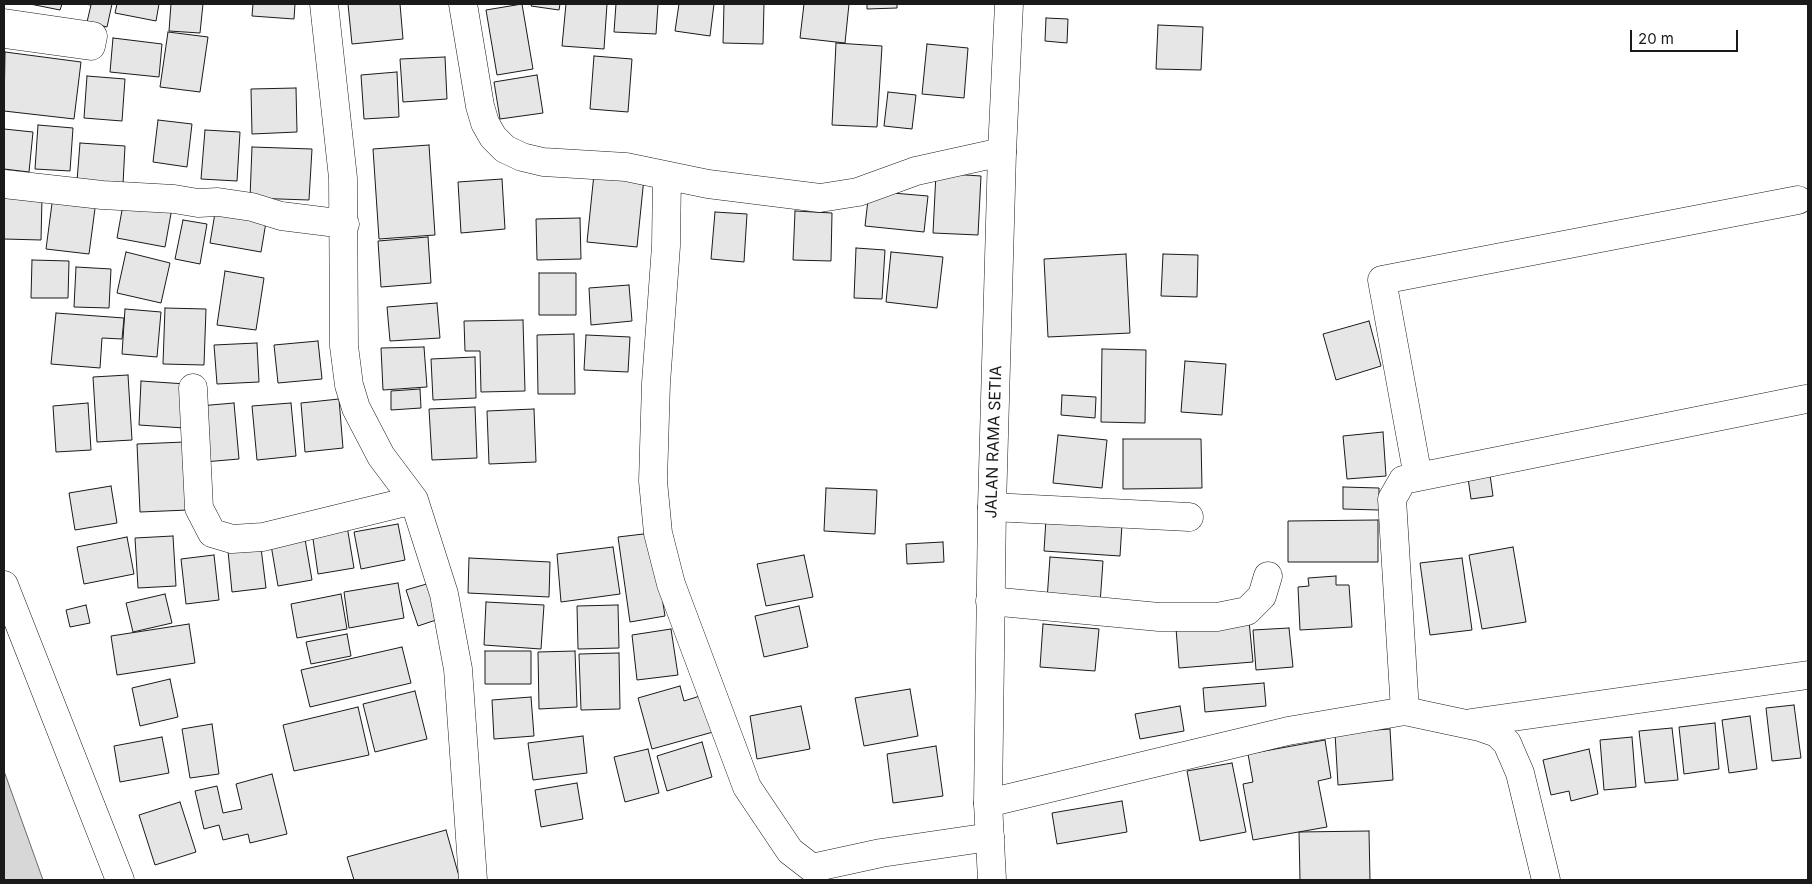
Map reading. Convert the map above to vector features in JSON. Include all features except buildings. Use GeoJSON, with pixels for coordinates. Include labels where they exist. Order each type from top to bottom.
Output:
{"type":"FeatureCollection","features":[{"type":"Feature","properties":{"kind":"street"},"geometry":{"type":"LineString","coordinates":[[324,4],[343,178],[345,224],[344,346],[348,385],[356,408],[381,456],[414,500],[432,551],[452,629],[459,678],[473,880]]}},
{"type":"Feature","properties":{"kind":"street"},"geometry":{"type":"LineString","coordinates":[[463,4],[480,106],[485,123],[493,137],[505,149],[522,157],[543,162],[626,167],[716,185],[820,198],[858,192],[916,171],[1002,152]]}},
{"type":"Feature","properties":{"kind":"street","name":"JALAN RAMA SETIA"},"geometry":{"type":"LineString","coordinates":[[992,880],[988,802],[990,601],[1002,152],[1009,4]]}},
{"type":"Feature","properties":{"kind":"street"},"geometry":{"type":"LineString","coordinates":[[4,23],[93,36],[91,46],[4,34]]}},
{"type":"Feature","properties":{"kind":"street"},"geometry":{"type":"LineString","coordinates":[[667,176],[666,246],[656,383],[653,481],[658,533],[674,592],[747,787],[790,851],[809,874],[880,853],[990,837]]}},
{"type":"Feature","properties":{"kind":"street"},"geometry":{"type":"LineString","coordinates":[[4,184],[102,195],[174,198],[198,203],[218,202],[252,207],[281,216],[345,224]]}},
{"type":"Feature","properties":{"kind":"street"},"geometry":{"type":"LineString","coordinates":[[1418,477],[1382,280],[1798,200]]}},
{"type":"Feature","properties":{"kind":"street"},"geometry":{"type":"LineString","coordinates":[[193,388],[199,508],[212,534],[232,539],[263,537],[414,500]]}},
{"type":"Feature","properties":{"kind":"street"},"geometry":{"type":"LineString","coordinates":[[1405,711],[1392,499],[1404,480],[1806,399]]}},
{"type":"Feature","properties":{"kind":"street"},"geometry":{"type":"LineString","coordinates":[[992,507],[1188,517]]}},
{"type":"Feature","properties":{"kind":"street"},"geometry":{"type":"LineString","coordinates":[[990,601],[1159,617],[1217,617],[1247,611],[1262,596],[1268,576]]}},
{"type":"Feature","properties":{"kind":"street"},"geometry":{"type":"LineString","coordinates":[[4,585],[120,880]]}},
{"type":"Feature","properties":{"kind":"street"},"geometry":{"type":"LineString","coordinates":[[1462,724],[1808,675]]}},
{"type":"Feature","properties":{"kind":"street"},"geometry":{"type":"LineString","coordinates":[[988,802],[1288,730],[1405,711],[1480,727],[1497,734],[1514,754],[1546,880]]}},
{"type":"Feature","properties":{"kind":"shaded area"},"geometry":{"type":"Polygon","coordinates":[[[4,771],[43,880],[4,880],[4,771]]]}}]}
